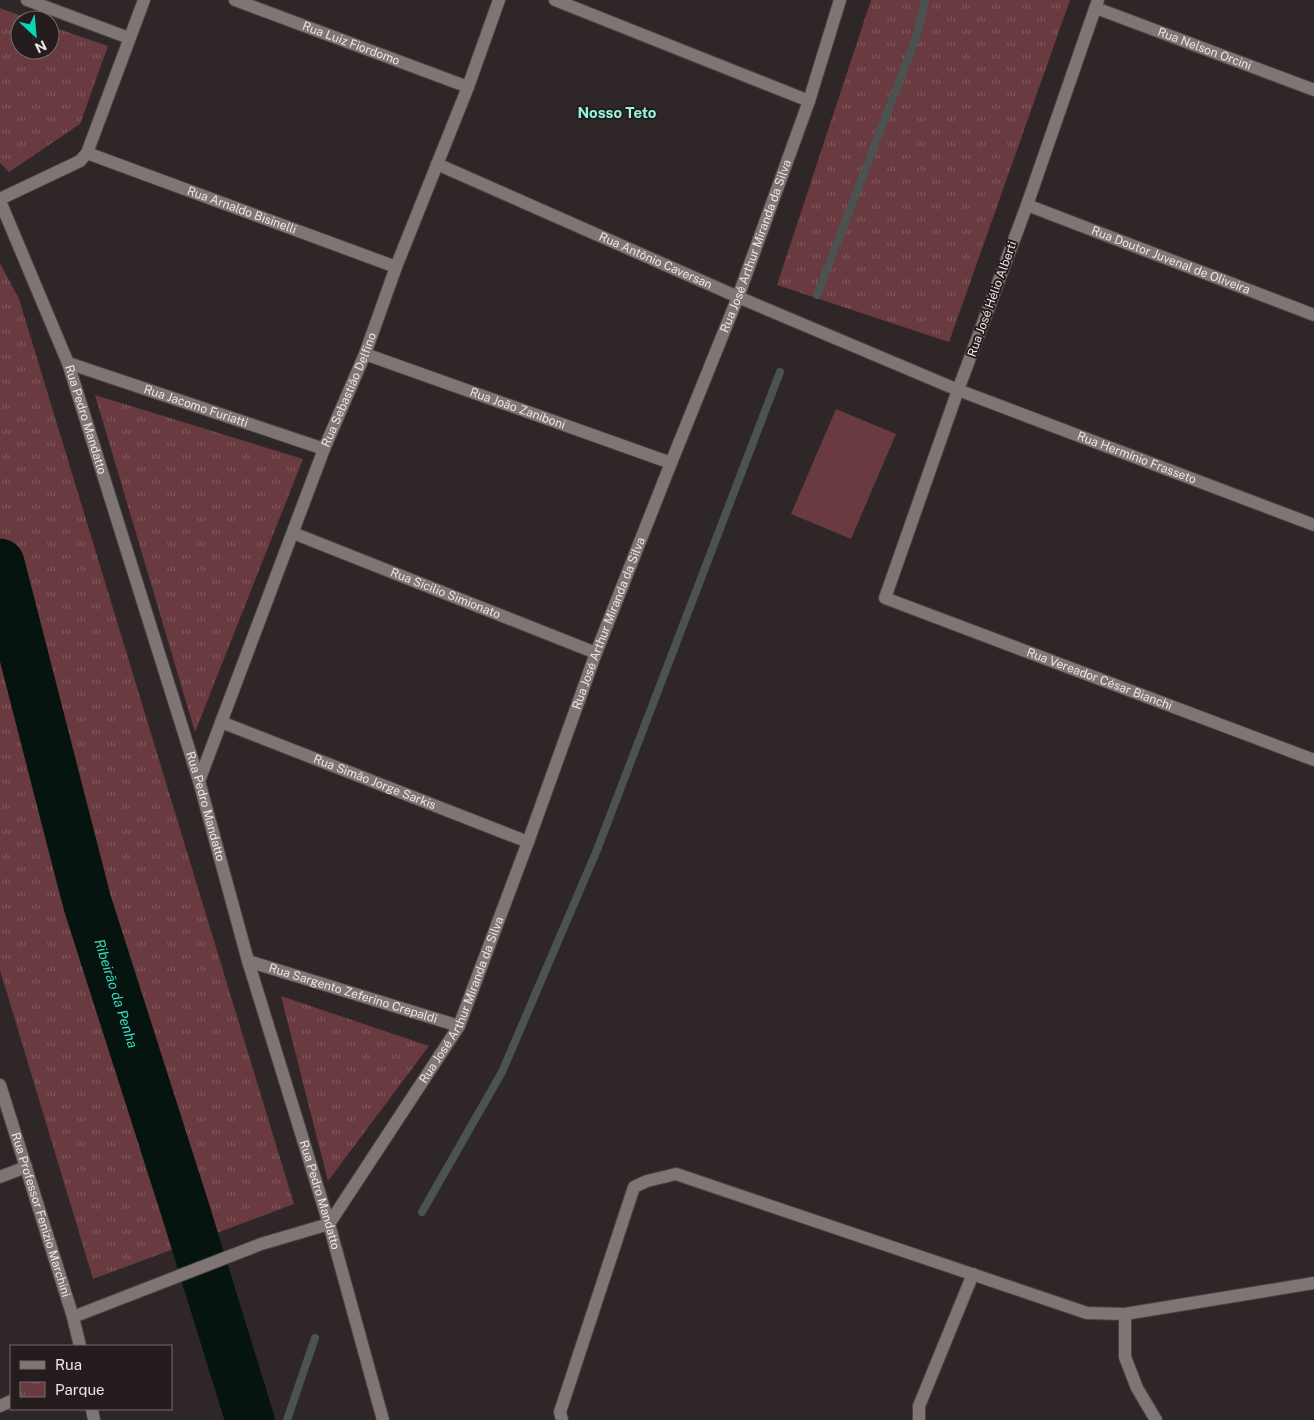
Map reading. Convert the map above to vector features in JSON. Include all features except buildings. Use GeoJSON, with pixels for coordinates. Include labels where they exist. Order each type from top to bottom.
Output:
{"type":"FeatureCollection","features":[{"type":"Feature","properties":{"kind":"street"},"geometry":{"type":"LineString","coordinates":[[27,0],[129,38]]}},
{"type":"Feature","properties":{"kind":"street"},"geometry":{"type":"LineString","coordinates":[[0,200],[80,161],[87,153],[144,0]]}},
{"type":"Feature","properties":{"kind":"street","name":"Rua Luiz Fiordomo"},"geometry":{"type":"LineString","coordinates":[[235,0],[468,87]]}},
{"type":"Feature","properties":{"kind":"street","name":"Rua Sebastião Delfino"},"geometry":{"type":"LineString","coordinates":[[199,781],[324,449],[365,354],[396,268],[468,87],[499,0]]}},
{"type":"Feature","properties":{"kind":"street"},"geometry":{"type":"LineString","coordinates":[[555,0],[809,101]]}},
{"type":"Feature","properties":{"kind":"street","name":"Rua José Arthur Miranda da Silva"},"geometry":{"type":"LineString","coordinates":[[329,1224],[459,1026],[596,653],[738,297],[809,101],[840,0]]}},
{"type":"Feature","properties":{"kind":"street","name":"Rua Nelson Orcini"},"geometry":{"type":"LineString","coordinates":[[1097,4],[1314,90]]}},
{"type":"Feature","properties":{"kind":"street","name":"Rua José Hélio Alberti"},"geometry":{"type":"LineString","coordinates":[[886,598],[958,390],[1097,4]]}},
{"type":"Feature","properties":{"kind":"street","name":"Rua Arnaldo Bisinelli"},"geometry":{"type":"LineString","coordinates":[[87,153],[396,268]]}},
{"type":"Feature","properties":{"kind":"street","name":"Rua Antônio Caversan"},"geometry":{"type":"LineString","coordinates":[[438,164],[738,297],[958,390]]}},
{"type":"Feature","properties":{"kind":"street","name":"Rua Pedro Mandatto"},"geometry":{"type":"LineString","coordinates":[[0,200],[68,364],[199,781],[248,961],[329,1224],[383,1420]]}},
{"type":"Feature","properties":{"kind":"street","name":"Rua Doutor Juvenal de Oliveira"},"geometry":{"type":"LineString","coordinates":[[1026,205],[1314,315]]}},
{"type":"Feature","properties":{"kind":"street","name":"Rua João Zaniboni"},"geometry":{"type":"LineString","coordinates":[[365,354],[671,463]]}},
{"type":"Feature","properties":{"kind":"street","name":"Rua Jacomo Furiatti"},"geometry":{"type":"LineString","coordinates":[[68,364],[324,449]]}},
{"type":"Feature","properties":{"kind":"street","name":"Rua Hermínio Frasseto"},"geometry":{"type":"LineString","coordinates":[[958,390],[1314,525]]}},
{"type":"Feature","properties":{"kind":"street","name":"Rua Sicilio Simionato"},"geometry":{"type":"LineString","coordinates":[[293,533],[596,653]]}},
{"type":"Feature","properties":{"kind":"street","name":"Rua Vereador César Bianchi"},"geometry":{"type":"LineString","coordinates":[[886,598],[1314,760]]}},
{"type":"Feature","properties":{"kind":"street","name":"Rua Simão Jorge Sarkis"},"geometry":{"type":"LineString","coordinates":[[222,722],[528,842]]}},
{"type":"Feature","properties":{"kind":"street","name":"Rua Sargento Zeferino Crepaldi"},"geometry":{"type":"LineString","coordinates":[[248,961],[459,1026]]}},
{"type":"Feature","properties":{"kind":"street","name":"Rua Professor Fenizio Marchini"},"geometry":{"type":"LineString","coordinates":[[0,1085],[73,1317],[80,1345]]}},
{"type":"Feature","properties":{"kind":"street"},"geometry":{"type":"LineString","coordinates":[[0,1177],[26,1167]]}},
{"type":"Feature","properties":{"kind":"street"},"geometry":{"type":"LineString","coordinates":[[562,1420],[560,1412],[634,1187],[647,1181],[676,1174],[1087,1313],[1125,1314],[1314,1283]]}},
{"type":"Feature","properties":{"kind":"street"},"geometry":{"type":"LineString","coordinates":[[73,1317],[261,1244],[329,1224]]}},
{"type":"Feature","properties":{"kind":"street"},"geometry":{"type":"LineString","coordinates":[[919,1420],[919,1406],[973,1274]]}},
{"type":"Feature","properties":{"kind":"street"},"geometry":{"type":"LineString","coordinates":[[1125,1314],[1125,1357],[1137,1388],[1156,1420]]}},
{"type":"Feature","properties":{"kind":"green space"},"geometry":{"type":"Polygon","coordinates":[[[871,0],[1070,0],[949,342],[777,285],[871,0]]]}},
{"type":"Feature","properties":{"kind":"green space"},"geometry":{"type":"Polygon","coordinates":[[[0,8],[10,12],[10,60],[60,60],[60,29],[108,46],[80,124],[9,172],[0,163],[0,8]]]}},
{"type":"Feature","properties":{"kind":"green space"},"geometry":{"type":"Polygon","coordinates":[[[0,263],[19,299],[294,1204],[93,1279],[0,970],[0,263]]]}},
{"type":"Feature","properties":{"kind":"green space"},"geometry":{"type":"Polygon","coordinates":[[[95,395],[303,459],[195,732],[95,395]]]}},
{"type":"Feature","properties":{"kind":"green space"},"geometry":{"type":"Polygon","coordinates":[[[836,409],[896,434],[851,539],[791,514],[836,409]]]}},
{"type":"Feature","properties":{"kind":"green space"},"geometry":{"type":"Polygon","coordinates":[[[281,996],[429,1046],[328,1181],[281,996]]]}},
{"type":"Feature","properties":{"kind":"waterway"},"geometry":{"type":"LineString","coordinates":[[817,295],[916,38],[925,0]]}},
{"type":"Feature","properties":{"kind":"waterway"},"geometry":{"type":"LineString","coordinates":[[422,1212],[502,1072],[597,850],[780,372]]}},
{"type":"Feature","properties":{"kind":"waterway","name":"Ribeirão da Penha"},"geometry":{"type":"LineString","coordinates":[[0,563],[87,902],[250,1420]]}},
{"type":"Feature","properties":{"kind":"waterway"},"geometry":{"type":"LineString","coordinates":[[287,1420],[315,1338]]}},
{"type":"Feature","properties":{"kind":"district","name":"Nosso Teto"},"geometry":{"type":"Point","coordinates":[617,112]}}]}
